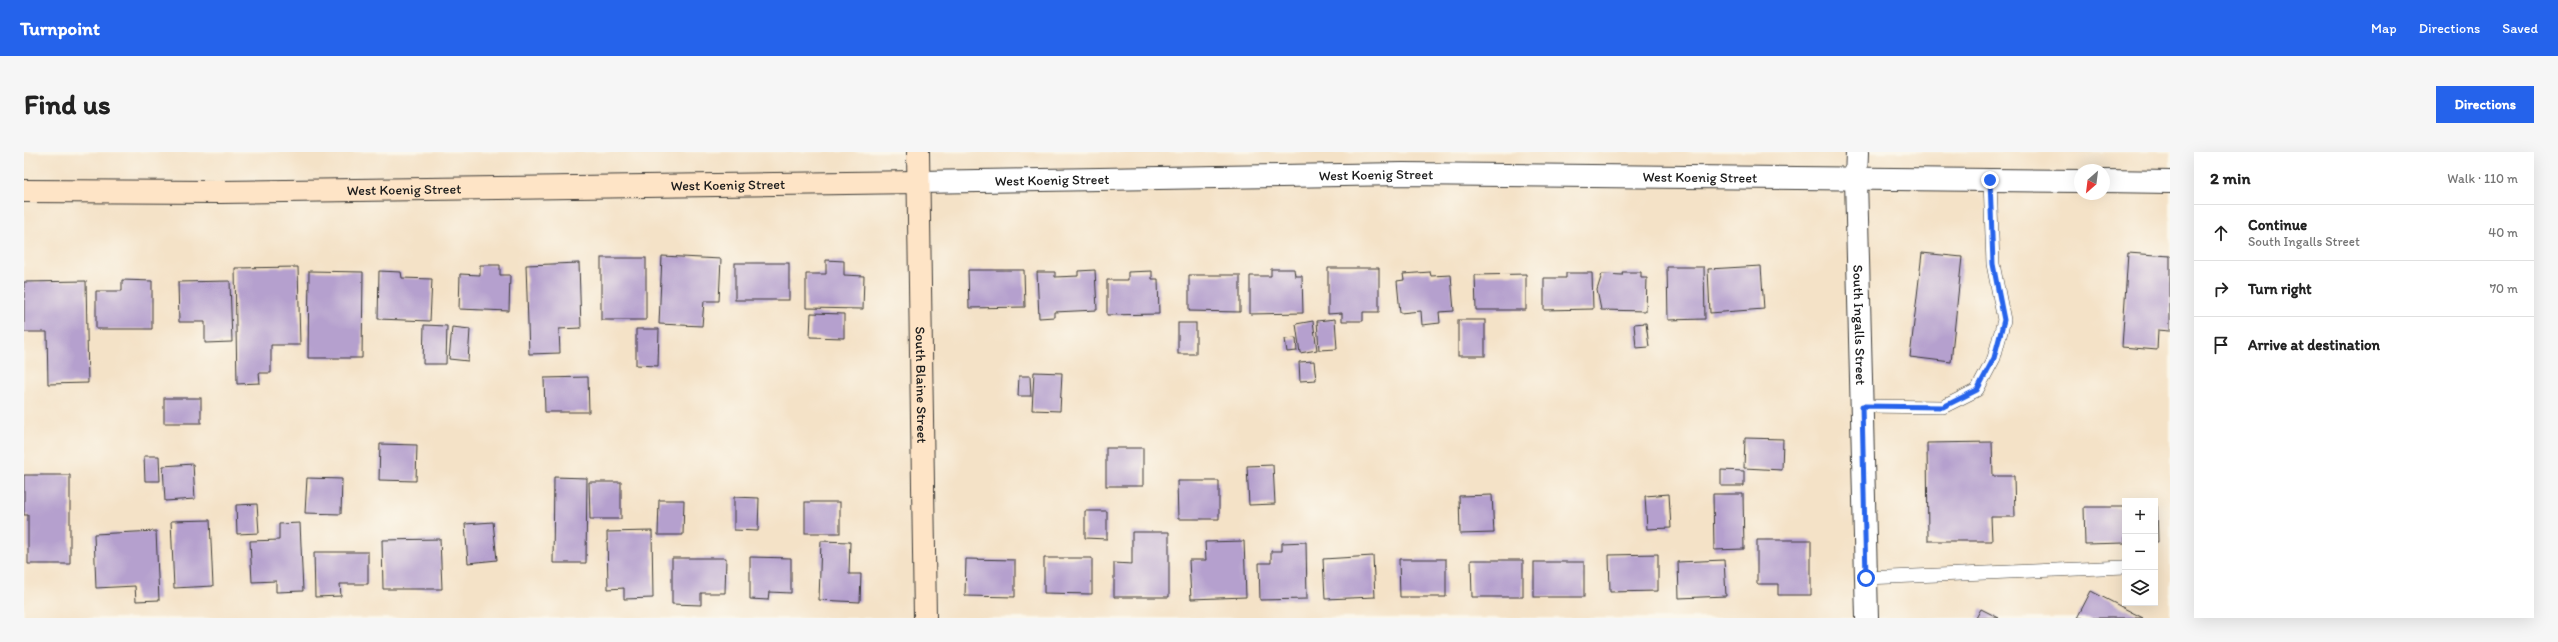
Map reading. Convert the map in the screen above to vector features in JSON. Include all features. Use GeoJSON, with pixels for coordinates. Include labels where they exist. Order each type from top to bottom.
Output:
{"type":"FeatureCollection","features":[{"type":"Feature","properties":{"kind":"street","name":"South Blaine Street"},"geometry":{"type":"LineString","coordinates":[[918,152],[925,618]]}},
{"type":"Feature","properties":{"kind":"street","name":"South Ingalls Street"},"geometry":{"type":"LineString","coordinates":[[1857,152],[1856,179],[1867,618]]}},
{"type":"Feature","properties":{"kind":"street","name":"West Koenig Street"},"geometry":{"type":"LineString","coordinates":[[24,191],[219,192],[1403,174],[2074,181]]}},
{"type":"Feature","properties":{"kind":"street"},"geometry":{"type":"LineString","coordinates":[[2110,181],[2170,182]]}},
{"type":"Feature","properties":{"kind":"lane"},"geometry":{"type":"LineString","coordinates":[[1862,406],[1943,407],[1977,390],[1994,358],[2004,320],[1993,264],[1990,180]]}},
{"type":"Feature","properties":{"kind":"lane"},"geometry":{"type":"LineString","coordinates":[[1866,578],[2122,567]]}},
{"type":"Feature","properties":{"kind":"building"},"geometry":{"type":"Polygon","coordinates":[[[1922,253],[1962,257],[1951,362],[1910,357],[1922,253]]]}},
{"type":"Feature","properties":{"kind":"building"},"geometry":{"type":"Polygon","coordinates":[[[2128,253],[2170,256],[2170,331],[2158,330],[2157,350],[2122,347],[2128,253]]]}},
{"type":"Feature","properties":{"kind":"building"},"geometry":{"type":"Polygon","coordinates":[[[662,256],[721,259],[719,301],[704,301],[702,326],[659,324],[662,256]]]}},
{"type":"Feature","properties":{"kind":"building"},"geometry":{"type":"Polygon","coordinates":[[[601,258],[646,258],[646,320],[601,320],[601,258]]]}},
{"type":"Feature","properties":{"kind":"building"},"geometry":{"type":"Polygon","coordinates":[[[826,260],[844,261],[844,275],[864,276],[863,309],[806,308],[806,274],[826,274],[826,260]]]}},
{"type":"Feature","properties":{"kind":"building"},"geometry":{"type":"Polygon","coordinates":[[[579,263],[581,328],[559,329],[560,353],[529,354],[526,265],[579,263]]]}},
{"type":"Feature","properties":{"kind":"building"},"geometry":{"type":"Polygon","coordinates":[[[735,263],[789,263],[789,300],[735,300],[735,263]]]}},
{"type":"Feature","properties":{"kind":"building"},"geometry":{"type":"Polygon","coordinates":[[[480,265],[500,265],[500,275],[510,275],[509,311],[459,309],[460,274],[480,275],[480,265]]]}},
{"type":"Feature","properties":{"kind":"building"},"geometry":{"type":"Polygon","coordinates":[[[1761,266],[1764,309],[1710,313],[1708,269],[1761,266]]]}},
{"type":"Feature","properties":{"kind":"building"},"geometry":{"type":"Polygon","coordinates":[[[298,267],[300,345],[271,345],[271,373],[259,373],[260,383],[237,384],[235,268],[298,267]]]}},
{"type":"Feature","properties":{"kind":"building"},"geometry":{"type":"Polygon","coordinates":[[[1667,267],[1704,267],[1705,319],[1668,320],[1667,267]]]}},
{"type":"Feature","properties":{"kind":"building"},"geometry":{"type":"Polygon","coordinates":[[[1328,268],[1379,268],[1379,312],[1363,312],[1363,321],[1342,321],[1342,313],[1328,314],[1328,268]]]}},
{"type":"Feature","properties":{"kind":"building"},"geometry":{"type":"Polygon","coordinates":[[[1271,269],[1294,269],[1295,276],[1302,276],[1303,313],[1250,314],[1250,276],[1271,276],[1271,269]]]}},
{"type":"Feature","properties":{"kind":"building"},"geometry":{"type":"Polygon","coordinates":[[[968,270],[1024,270],[1025,307],[969,308],[968,270]]]}},
{"type":"Feature","properties":{"kind":"building"},"geometry":{"type":"Polygon","coordinates":[[[1095,270],[1097,310],[1054,312],[1054,317],[1039,318],[1037,272],[1055,272],[1055,277],[1078,276],[1078,271],[1095,270]]]}},
{"type":"Feature","properties":{"kind":"building"},"geometry":{"type":"Polygon","coordinates":[[[309,271],[363,272],[362,358],[308,358],[309,271]]]}},
{"type":"Feature","properties":{"kind":"building"},"geometry":{"type":"Polygon","coordinates":[[[379,271],[401,272],[402,278],[432,279],[430,321],[378,319],[379,271]]]}},
{"type":"Feature","properties":{"kind":"building"},"geometry":{"type":"Polygon","coordinates":[[[1152,271],[1152,279],[1158,279],[1159,314],[1107,315],[1107,280],[1128,280],[1128,272],[1152,271]]]}},
{"type":"Feature","properties":{"kind":"building"},"geometry":{"type":"Polygon","coordinates":[[[1430,272],[1431,276],[1451,275],[1454,311],[1439,312],[1440,323],[1422,325],[1421,311],[1400,313],[1397,281],[1404,280],[1403,274],[1430,272]]]}},
{"type":"Feature","properties":{"kind":"building"},"geometry":{"type":"Polygon","coordinates":[[[1622,272],[1641,272],[1641,278],[1647,278],[1646,311],[1601,310],[1597,290],[1602,274],[1623,275],[1622,272]]]}},
{"type":"Feature","properties":{"kind":"building"},"geometry":{"type":"Polygon","coordinates":[[[1566,273],[1592,273],[1593,309],[1544,310],[1544,278],[1566,278],[1566,273]]]}},
{"type":"Feature","properties":{"kind":"building"},"geometry":{"type":"Polygon","coordinates":[[[1526,274],[1526,310],[1476,310],[1475,275],[1526,274]]]}},
{"type":"Feature","properties":{"kind":"building"},"geometry":{"type":"Polygon","coordinates":[[[1189,275],[1240,275],[1240,312],[1189,311],[1189,275]]]}},
{"type":"Feature","properties":{"kind":"building"},"geometry":{"type":"Polygon","coordinates":[[[122,280],[152,281],[152,329],[96,329],[96,291],[122,291],[122,280]]]}},
{"type":"Feature","properties":{"kind":"building"},"geometry":{"type":"Polygon","coordinates":[[[86,281],[88,383],[48,384],[47,332],[24,332],[24,282],[86,281]]]}},
{"type":"Feature","properties":{"kind":"building"},"geometry":{"type":"Polygon","coordinates":[[[230,281],[232,342],[205,343],[205,322],[179,322],[178,282],[230,281]]]}},
{"type":"Feature","properties":{"kind":"building"},"geometry":{"type":"Polygon","coordinates":[[[811,313],[844,314],[844,338],[810,337],[811,313]]]}},
{"type":"Feature","properties":{"kind":"building"},"geometry":{"type":"Polygon","coordinates":[[[1335,319],[1337,349],[1319,350],[1317,321],[1335,319]]]}},
{"type":"Feature","properties":{"kind":"building"},"geometry":{"type":"Polygon","coordinates":[[[1458,320],[1485,320],[1485,356],[1458,356],[1458,320]]]}},
{"type":"Feature","properties":{"kind":"building"},"geometry":{"type":"Polygon","coordinates":[[[1313,321],[1317,350],[1300,353],[1296,324],[1313,321]]]}},
{"type":"Feature","properties":{"kind":"building"},"geometry":{"type":"Polygon","coordinates":[[[1178,323],[1196,323],[1196,354],[1178,354],[1178,323]]]}},
{"type":"Feature","properties":{"kind":"building"},"geometry":{"type":"Polygon","coordinates":[[[1646,323],[1649,347],[1636,348],[1634,324],[1646,323]]]}},
{"type":"Feature","properties":{"kind":"building"},"geometry":{"type":"Polygon","coordinates":[[[424,325],[447,326],[446,364],[423,364],[424,325]]]}},
{"type":"Feature","properties":{"kind":"building"},"geometry":{"type":"Polygon","coordinates":[[[452,327],[470,329],[468,361],[449,359],[452,327]]]}},
{"type":"Feature","properties":{"kind":"building"},"geometry":{"type":"Polygon","coordinates":[[[636,329],[659,329],[658,366],[636,365],[636,329]]]}},
{"type":"Feature","properties":{"kind":"building"},"geometry":{"type":"Polygon","coordinates":[[[1296,338],[1297,351],[1287,352],[1285,339],[1296,338]]]}},
{"type":"Feature","properties":{"kind":"building"},"geometry":{"type":"Polygon","coordinates":[[[1314,361],[1316,380],[1300,381],[1299,362],[1314,361]]]}},
{"type":"Feature","properties":{"kind":"building"},"geometry":{"type":"Polygon","coordinates":[[[1034,372],[1062,373],[1060,411],[1032,410],[1034,372]]]}},
{"type":"Feature","properties":{"kind":"building"},"geometry":{"type":"Polygon","coordinates":[[[1019,376],[1030,376],[1031,396],[1018,396],[1019,376]]]}},
{"type":"Feature","properties":{"kind":"building"},"geometry":{"type":"Polygon","coordinates":[[[588,377],[589,412],[545,412],[544,378],[588,377]]]}},
{"type":"Feature","properties":{"kind":"building"},"geometry":{"type":"Polygon","coordinates":[[[164,398],[201,398],[201,423],[164,423],[164,398]]]}},
{"type":"Feature","properties":{"kind":"building"},"geometry":{"type":"Polygon","coordinates":[[[1745,438],[1783,439],[1782,470],[1744,468],[1745,438]]]}},
{"type":"Feature","properties":{"kind":"building"},"geometry":{"type":"Polygon","coordinates":[[[1992,442],[1993,476],[2014,476],[2015,517],[1991,517],[1992,541],[1928,541],[1927,443],[1992,442]]]}},
{"type":"Feature","properties":{"kind":"building"},"geometry":{"type":"Polygon","coordinates":[[[380,444],[417,445],[416,481],[379,480],[380,444]]]}},
{"type":"Feature","properties":{"kind":"building"},"geometry":{"type":"Polygon","coordinates":[[[1106,448],[1143,448],[1143,486],[1106,486],[1106,448]]]}},
{"type":"Feature","properties":{"kind":"building"},"geometry":{"type":"Polygon","coordinates":[[[144,456],[159,456],[160,481],[145,481],[144,456]]]}},
{"type":"Feature","properties":{"kind":"building"},"geometry":{"type":"Polygon","coordinates":[[[193,464],[195,499],[165,501],[163,466],[193,464]]]}},
{"type":"Feature","properties":{"kind":"building"},"geometry":{"type":"Polygon","coordinates":[[[1273,465],[1275,504],[1249,505],[1247,466],[1273,465]]]}},
{"type":"Feature","properties":{"kind":"building"},"geometry":{"type":"Polygon","coordinates":[[[1721,470],[1744,471],[1744,486],[1721,486],[1721,470]]]}},
{"type":"Feature","properties":{"kind":"building"},"geometry":{"type":"Polygon","coordinates":[[[24,475],[70,475],[70,564],[28,564],[28,515],[24,515],[24,475]]]}},
{"type":"Feature","properties":{"kind":"building"},"geometry":{"type":"Polygon","coordinates":[[[554,477],[587,478],[586,563],[553,563],[554,477]]]}},
{"type":"Feature","properties":{"kind":"building"},"geometry":{"type":"Polygon","coordinates":[[[307,478],[342,479],[341,514],[305,513],[307,478]]]}},
{"type":"Feature","properties":{"kind":"building"},"geometry":{"type":"Polygon","coordinates":[[[1177,481],[1219,481],[1219,519],[1178,519],[1177,481]]]}},
{"type":"Feature","properties":{"kind":"building"},"geometry":{"type":"Polygon","coordinates":[[[589,482],[621,482],[621,519],[590,519],[589,482]]]}},
{"type":"Feature","properties":{"kind":"building"},"geometry":{"type":"Polygon","coordinates":[[[1669,494],[1671,528],[1647,529],[1645,496],[1669,494]]]}},
{"type":"Feature","properties":{"kind":"building"},"geometry":{"type":"Polygon","coordinates":[[[1713,494],[1743,494],[1744,549],[1714,550],[1713,494]]]}},
{"type":"Feature","properties":{"kind":"building"},"geometry":{"type":"Polygon","coordinates":[[[1492,495],[1494,533],[1460,534],[1459,496],[1492,495]]]}},
{"type":"Feature","properties":{"kind":"building"},"geometry":{"type":"Polygon","coordinates":[[[734,497],[759,498],[758,531],[734,530],[734,497]]]}},
{"type":"Feature","properties":{"kind":"building"},"geometry":{"type":"Polygon","coordinates":[[[659,500],[684,500],[683,535],[658,535],[659,500]]]}},
{"type":"Feature","properties":{"kind":"building"},"geometry":{"type":"Polygon","coordinates":[[[805,502],[840,502],[840,533],[805,533],[805,502]]]}},
{"type":"Feature","properties":{"kind":"building"},"geometry":{"type":"Polygon","coordinates":[[[257,504],[259,533],[237,534],[236,505],[257,504]]]}},
{"type":"Feature","properties":{"kind":"building"},"geometry":{"type":"Polygon","coordinates":[[[2084,507],[2122,507],[2122,543],[2085,544],[2084,507]]]}},
{"type":"Feature","properties":{"kind":"building"},"geometry":{"type":"Polygon","coordinates":[[[1085,511],[1107,511],[1107,539],[1085,538],[1085,511]]]}},
{"type":"Feature","properties":{"kind":"building"},"geometry":{"type":"Polygon","coordinates":[[[210,520],[213,586],[174,588],[171,521],[210,520]]]}},
{"type":"Feature","properties":{"kind":"building"},"geometry":{"type":"Polygon","coordinates":[[[493,522],[497,560],[468,563],[465,524],[493,522]]]}},
{"type":"Feature","properties":{"kind":"building"},"geometry":{"type":"Polygon","coordinates":[[[300,523],[303,591],[276,592],[276,581],[252,582],[250,541],[279,540],[279,524],[300,523]]]}},
{"type":"Feature","properties":{"kind":"building"},"geometry":{"type":"Polygon","coordinates":[[[156,531],[159,600],[136,601],[135,586],[96,588],[94,534],[156,531]]]}},
{"type":"Feature","properties":{"kind":"building"},"geometry":{"type":"Polygon","coordinates":[[[652,531],[653,598],[624,599],[624,588],[608,589],[607,532],[652,531]]]}},
{"type":"Feature","properties":{"kind":"building"},"geometry":{"type":"Polygon","coordinates":[[[1132,532],[1169,532],[1169,597],[1114,597],[1114,563],[1132,564],[1132,532]]]}},
{"type":"Feature","properties":{"kind":"building"},"geometry":{"type":"Polygon","coordinates":[[[440,539],[442,589],[383,589],[382,540],[440,539]]]}},
{"type":"Feature","properties":{"kind":"building"},"geometry":{"type":"Polygon","coordinates":[[[1757,540],[1811,540],[1811,595],[1778,595],[1778,584],[1757,584],[1757,540]]]}},
{"type":"Feature","properties":{"kind":"building"},"geometry":{"type":"Polygon","coordinates":[[[821,541],[850,542],[849,574],[861,574],[860,602],[819,600],[821,541]]]}},
{"type":"Feature","properties":{"kind":"building"},"geometry":{"type":"Polygon","coordinates":[[[1244,541],[1246,597],[1191,599],[1189,560],[1206,560],[1205,542],[1244,541]]]}},
{"type":"Feature","properties":{"kind":"building"},"geometry":{"type":"Polygon","coordinates":[[[1306,542],[1307,599],[1260,600],[1259,563],[1271,563],[1271,551],[1282,551],[1282,543],[1306,542]]]}},
{"type":"Feature","properties":{"kind":"building"},"geometry":{"type":"Polygon","coordinates":[[[314,552],[368,552],[368,584],[340,584],[341,596],[315,597],[314,552]]]}},
{"type":"Feature","properties":{"kind":"building"},"geometry":{"type":"Polygon","coordinates":[[[1658,554],[1658,591],[1610,592],[1609,555],[1658,554]]]}},
{"type":"Feature","properties":{"kind":"building"},"geometry":{"type":"Polygon","coordinates":[[[1373,556],[1375,597],[1325,599],[1323,559],[1373,556]]]}},
{"type":"Feature","properties":{"kind":"building"},"geometry":{"type":"Polygon","coordinates":[[[750,557],[791,558],[791,593],[769,592],[768,600],[750,599],[750,557]]]}},
{"type":"Feature","properties":{"kind":"building"},"geometry":{"type":"Polygon","coordinates":[[[672,558],[726,558],[725,593],[701,593],[701,605],[672,604],[672,558]]]}},
{"type":"Feature","properties":{"kind":"building"},"geometry":{"type":"Polygon","coordinates":[[[1044,558],[1092,558],[1092,594],[1044,593],[1044,558]]]}},
{"type":"Feature","properties":{"kind":"building"},"geometry":{"type":"Polygon","coordinates":[[[966,559],[1015,560],[1015,597],[965,596],[966,559]]]}},
{"type":"Feature","properties":{"kind":"building"},"geometry":{"type":"Polygon","coordinates":[[[1399,559],[1446,559],[1446,597],[1400,597],[1399,559]]]}},
{"type":"Feature","properties":{"kind":"building"},"geometry":{"type":"Polygon","coordinates":[[[1471,560],[1523,560],[1523,597],[1472,597],[1471,560]]]}},
{"type":"Feature","properties":{"kind":"building"},"geometry":{"type":"Polygon","coordinates":[[[1724,560],[1726,596],[1679,598],[1678,562],[1724,560]]]}},
{"type":"Feature","properties":{"kind":"building"},"geometry":{"type":"Polygon","coordinates":[[[1534,562],[1584,562],[1584,597],[1534,597],[1534,562]]]}},
{"type":"Feature","properties":{"kind":"building"},"geometry":{"type":"Polygon","coordinates":[[[2091,591],[2143,618],[2077,618],[2091,591]]]}},
{"type":"Feature","properties":{"kind":"building"},"geometry":{"type":"Polygon","coordinates":[[[1981,609],[1999,618],[1976,618],[1981,609]]]}},
{"type":"Feature","properties":{"kind":"route"},"geometry":{"type":"LineString","coordinates":[[1866,578],[1862,406],[1943,407],[1977,390],[1994,358],[2004,320],[1993,264],[1990,180]]}}]}
